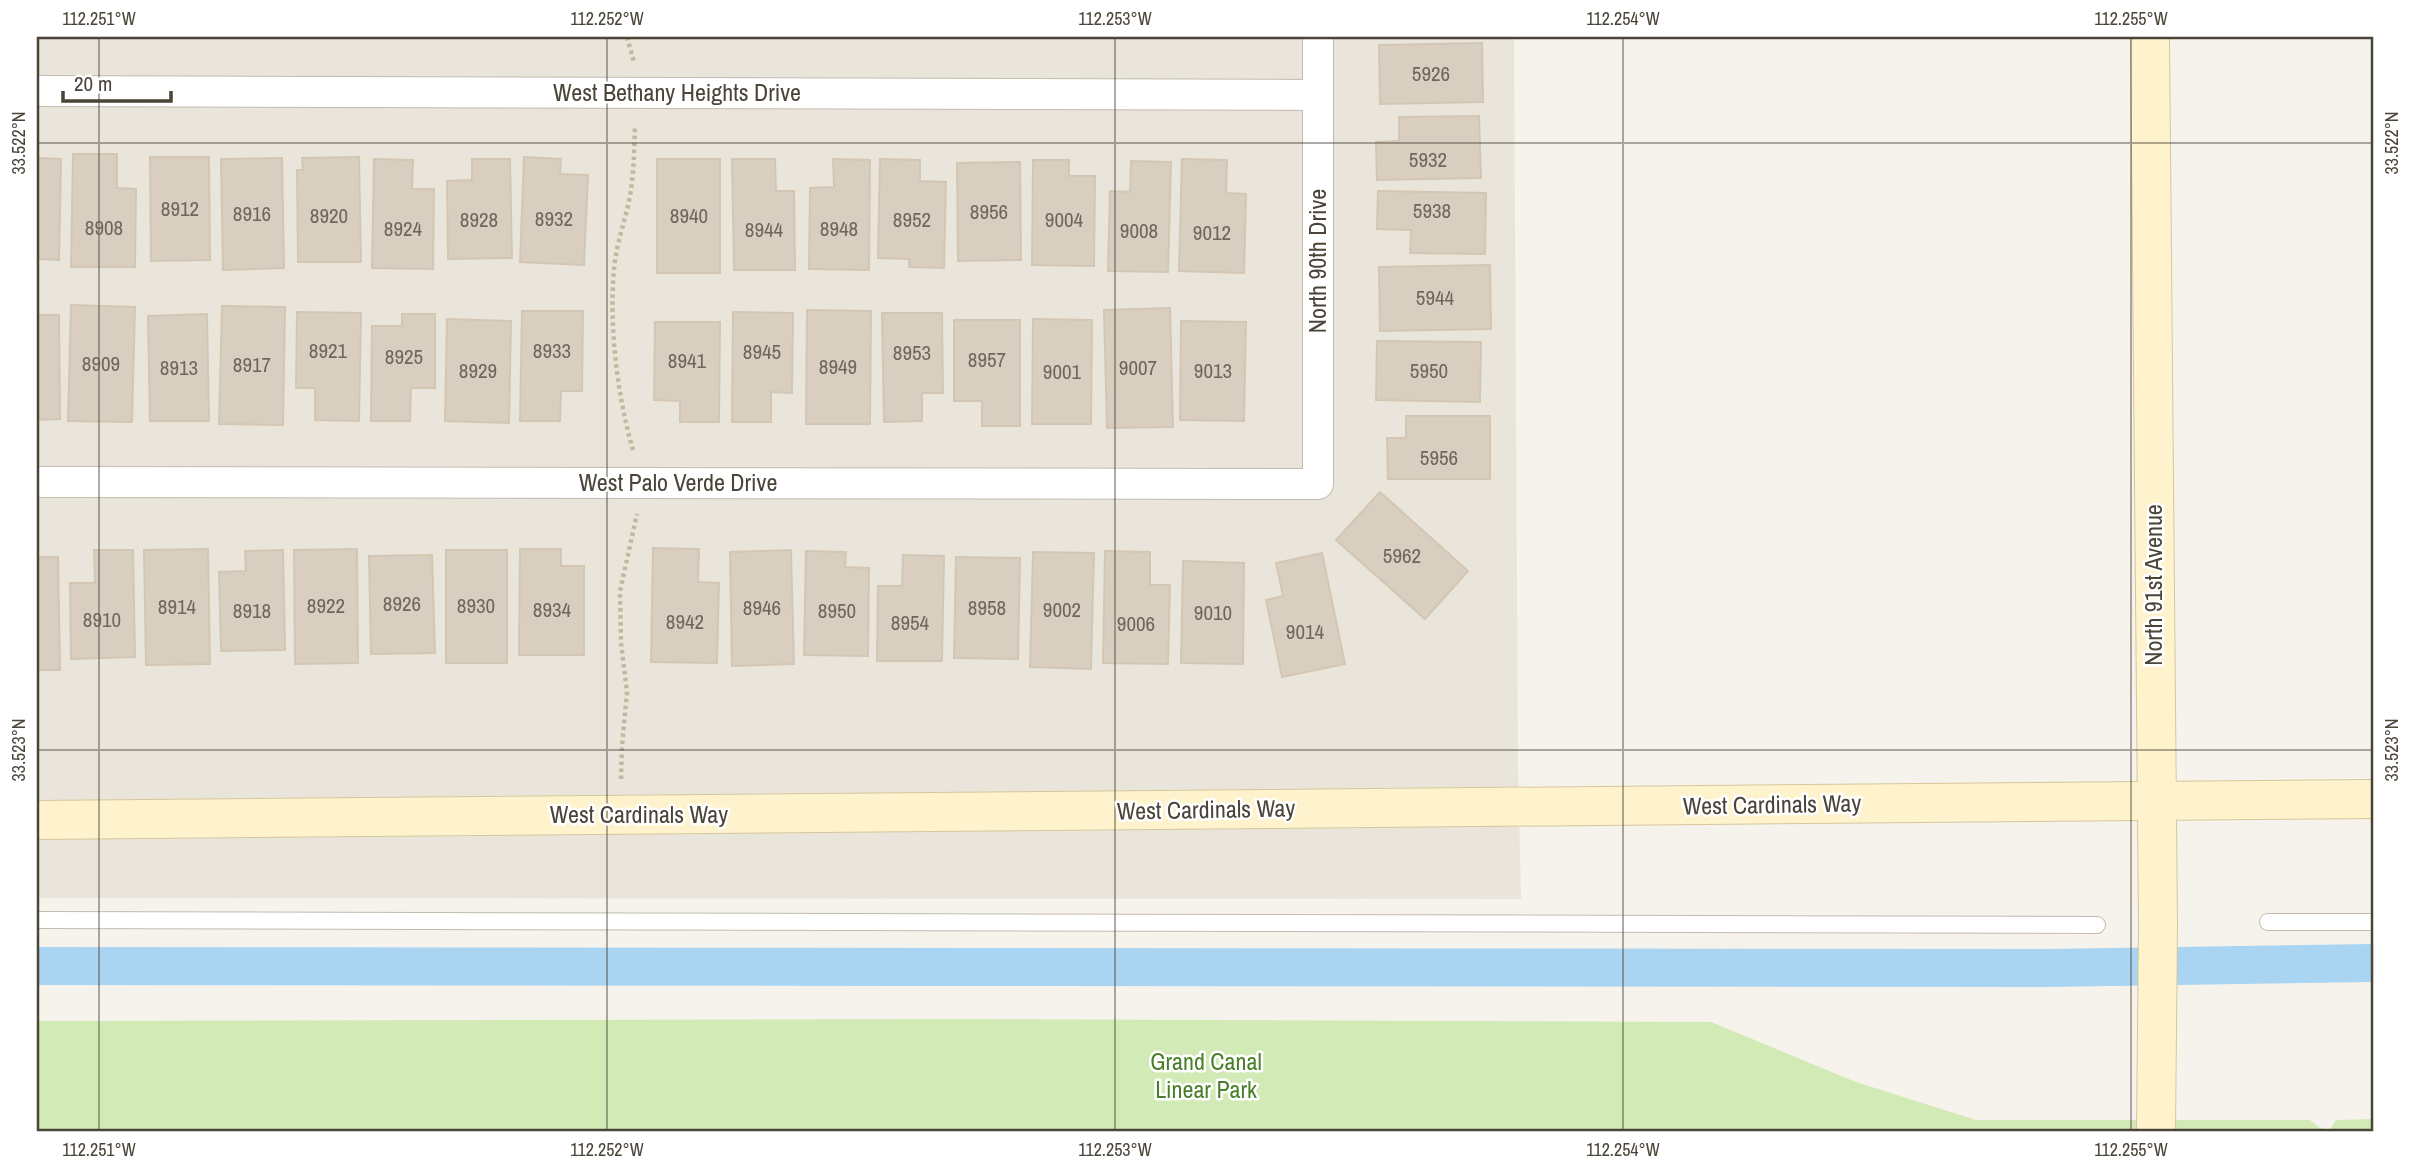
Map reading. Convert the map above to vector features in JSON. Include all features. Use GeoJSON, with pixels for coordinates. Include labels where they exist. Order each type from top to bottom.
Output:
{"type":"FeatureCollection","features":[{"type":"Feature","properties":{"kind":"main road","name":"North 91st Avenue"},"geometry":{"type":"LineString","coordinates":[[2150,37],[2158,926],[2156,1126]]}},
{"type":"Feature","properties":{"kind":"main road","name":"West Cardinals Way"},"geometry":{"type":"LineString","coordinates":[[37,820],[2374,799]]}},
{"type":"Feature","properties":{"kind":"street","name":"North 90th Drive"},"geometry":{"type":"LineString","coordinates":[[1318,37],[1318,484]]}},
{"type":"Feature","properties":{"kind":"street","name":"West Bethany Heights Drive"},"geometry":{"type":"LineString","coordinates":[[37,91],[1318,95]]}},
{"type":"Feature","properties":{"kind":"street","name":"West Palo Verde Drive"},"geometry":{"type":"LineString","coordinates":[[37,482],[1318,484]]}},
{"type":"Feature","properties":{"kind":"lane"},"geometry":{"type":"LineString","coordinates":[[37,920],[2097,925]]}},
{"type":"Feature","properties":{"kind":"lane"},"geometry":{"type":"LineString","coordinates":[[2268,922],[2374,922]]}},
{"type":"Feature","properties":{"kind":"path"},"geometry":{"type":"LineString","coordinates":[[621,815],[622,746],[628,692],[620,632],[620,591],[637,514],[634,453],[623,415],[613,304],[614,269],[634,168],[634,63],[627,37]]}},
{"type":"Feature","properties":{"kind":"shaded area"},"geometry":{"type":"Polygon","coordinates":[[[37,37],[1514,37],[1521,899],[37,898],[37,37]]]}},
{"type":"Feature","properties":{"kind":"green space","name":"Grand Canal Linear Park"},"geometry":{"type":"Polygon","coordinates":[[[947,1019],[1711,1022],[1856,1082],[1976,1120],[2310,1120],[2320,1128],[2330,1130],[2336,1120],[2374,1119],[2374,1132],[37,1132],[37,1021],[947,1019]]]}},
{"type":"Feature","properties":{"kind":"building"},"geometry":{"type":"Polygon","coordinates":[[[1482,43],[1483,102],[1380,104],[1379,45],[1482,43]]]}},
{"type":"Feature","properties":{"kind":"building"},"geometry":{"type":"Polygon","coordinates":[[[1479,116],[1481,178],[1377,180],[1376,142],[1399,141],[1399,117],[1479,116]]]}},
{"type":"Feature","properties":{"kind":"building"},"geometry":{"type":"Polygon","coordinates":[[[73,154],[117,154],[117,188],[136,189],[135,267],[71,267],[73,154]]]}},
{"type":"Feature","properties":{"kind":"building"},"geometry":{"type":"Polygon","coordinates":[[[150,157],[209,157],[210,260],[151,261],[150,157]]]}},
{"type":"Feature","properties":{"kind":"building"},"geometry":{"type":"Polygon","coordinates":[[[359,157],[361,262],[298,262],[297,170],[303,170],[302,158],[359,157]]]}},
{"type":"Feature","properties":{"kind":"building"},"geometry":{"type":"Polygon","coordinates":[[[524,157],[561,159],[560,174],[588,175],[584,265],[520,262],[524,157]]]}},
{"type":"Feature","properties":{"kind":"building"},"geometry":{"type":"Polygon","coordinates":[[[37,158],[61,159],[59,260],[37,259],[37,158]]]}},
{"type":"Feature","properties":{"kind":"building"},"geometry":{"type":"Polygon","coordinates":[[[282,158],[284,268],[223,270],[221,159],[282,158]]]}},
{"type":"Feature","properties":{"kind":"building"},"geometry":{"type":"Polygon","coordinates":[[[374,159],[413,160],[412,189],[434,189],[433,269],[372,268],[374,159]]]}},
{"type":"Feature","properties":{"kind":"building"},"geometry":{"type":"Polygon","coordinates":[[[472,159],[510,159],[512,258],[448,259],[447,181],[472,180],[472,159]]]}},
{"type":"Feature","properties":{"kind":"building"},"geometry":{"type":"Polygon","coordinates":[[[657,159],[720,159],[720,273],[657,273],[657,159]]]}},
{"type":"Feature","properties":{"kind":"building"},"geometry":{"type":"Polygon","coordinates":[[[732,159],[775,159],[776,191],[794,191],[795,270],[734,270],[732,159]]]}},
{"type":"Feature","properties":{"kind":"building"},"geometry":{"type":"Polygon","coordinates":[[[833,159],[870,160],[869,270],[809,269],[810,188],[834,187],[833,159]]]}},
{"type":"Feature","properties":{"kind":"building"},"geometry":{"type":"Polygon","coordinates":[[[880,159],[920,160],[920,181],[946,182],[944,268],[909,267],[909,259],[878,258],[880,159]]]}},
{"type":"Feature","properties":{"kind":"building"},"geometry":{"type":"Polygon","coordinates":[[[1182,159],[1227,160],[1226,193],[1246,194],[1244,273],[1179,271],[1182,159]]]}},
{"type":"Feature","properties":{"kind":"building"},"geometry":{"type":"Polygon","coordinates":[[[1033,160],[1069,160],[1069,176],[1095,176],[1094,266],[1032,265],[1033,160]]]}},
{"type":"Feature","properties":{"kind":"building"},"geometry":{"type":"Polygon","coordinates":[[[1131,161],[1171,162],[1168,272],[1108,271],[1110,191],[1130,192],[1131,161]]]}},
{"type":"Feature","properties":{"kind":"building"},"geometry":{"type":"Polygon","coordinates":[[[1020,162],[1021,260],[958,261],[957,163],[1020,162]]]}},
{"type":"Feature","properties":{"kind":"building"},"geometry":{"type":"Polygon","coordinates":[[[1378,191],[1486,193],[1485,254],[1410,253],[1411,230],[1377,229],[1378,191]]]}},
{"type":"Feature","properties":{"kind":"building"},"geometry":{"type":"Polygon","coordinates":[[[1490,265],[1491,329],[1380,331],[1379,267],[1490,265]]]}},
{"type":"Feature","properties":{"kind":"building"},"geometry":{"type":"Polygon","coordinates":[[[71,305],[135,307],[132,422],[68,421],[71,305]]]}},
{"type":"Feature","properties":{"kind":"building"},"geometry":{"type":"Polygon","coordinates":[[[222,306],[285,307],[283,425],[219,424],[222,306]]]}},
{"type":"Feature","properties":{"kind":"building"},"geometry":{"type":"Polygon","coordinates":[[[1170,308],[1173,427],[1107,428],[1104,310],[1170,308]]]}},
{"type":"Feature","properties":{"kind":"building"},"geometry":{"type":"Polygon","coordinates":[[[807,310],[871,311],[870,424],[806,424],[807,310]]]}},
{"type":"Feature","properties":{"kind":"building"},"geometry":{"type":"Polygon","coordinates":[[[522,311],[583,311],[582,391],[561,391],[560,421],[520,421],[522,311]]]}},
{"type":"Feature","properties":{"kind":"building"},"geometry":{"type":"Polygon","coordinates":[[[297,312],[361,313],[359,421],[315,420],[315,388],[296,388],[297,312]]]}},
{"type":"Feature","properties":{"kind":"building"},"geometry":{"type":"Polygon","coordinates":[[[733,312],[793,313],[792,393],[771,392],[771,422],[732,422],[733,312]]]}},
{"type":"Feature","properties":{"kind":"building"},"geometry":{"type":"Polygon","coordinates":[[[882,313],[942,313],[943,393],[922,393],[922,421],[884,422],[882,313]]]}},
{"type":"Feature","properties":{"kind":"building"},"geometry":{"type":"Polygon","coordinates":[[[207,314],[209,421],[150,421],[148,316],[207,314]]]}},
{"type":"Feature","properties":{"kind":"building"},"geometry":{"type":"Polygon","coordinates":[[[402,314],[435,314],[435,388],[411,388],[410,421],[371,421],[372,326],[402,326],[402,314]]]}},
{"type":"Feature","properties":{"kind":"building"},"geometry":{"type":"Polygon","coordinates":[[[37,315],[59,315],[60,419],[37,420],[37,315]]]}},
{"type":"Feature","properties":{"kind":"building"},"geometry":{"type":"Polygon","coordinates":[[[447,319],[511,321],[509,423],[445,421],[447,319]]]}},
{"type":"Feature","properties":{"kind":"building"},"geometry":{"type":"Polygon","coordinates":[[[1033,319],[1092,320],[1091,424],[1032,424],[1033,319]]]}},
{"type":"Feature","properties":{"kind":"building"},"geometry":{"type":"Polygon","coordinates":[[[954,320],[1020,320],[1020,426],[982,426],[982,401],[954,401],[954,320]]]}},
{"type":"Feature","properties":{"kind":"building"},"geometry":{"type":"Polygon","coordinates":[[[1181,321],[1246,322],[1244,421],[1180,420],[1181,321]]]}},
{"type":"Feature","properties":{"kind":"building"},"geometry":{"type":"Polygon","coordinates":[[[655,322],[720,322],[719,422],[680,422],[680,401],[654,400],[655,322]]]}},
{"type":"Feature","properties":{"kind":"building"},"geometry":{"type":"Polygon","coordinates":[[[1377,341],[1481,342],[1480,402],[1376,400],[1377,341]]]}},
{"type":"Feature","properties":{"kind":"building"},"geometry":{"type":"Polygon","coordinates":[[[1406,416],[1490,416],[1490,479],[1388,479],[1387,438],[1406,438],[1406,416]]]}},
{"type":"Feature","properties":{"kind":"building"},"geometry":{"type":"Polygon","coordinates":[[[1380,492],[1468,571],[1425,619],[1336,540],[1380,492]]]}},
{"type":"Feature","properties":{"kind":"building"},"geometry":{"type":"Polygon","coordinates":[[[653,548],[699,549],[698,582],[719,583],[717,663],[651,662],[653,548]]]}},
{"type":"Feature","properties":{"kind":"building"},"geometry":{"type":"Polygon","coordinates":[[[208,549],[210,664],[146,665],[144,550],[208,549]]]}},
{"type":"Feature","properties":{"kind":"building"},"geometry":{"type":"Polygon","coordinates":[[[357,549],[358,663],[295,664],[294,550],[357,549]]]}},
{"type":"Feature","properties":{"kind":"building"},"geometry":{"type":"Polygon","coordinates":[[[520,549],[561,549],[561,566],[584,566],[584,655],[519,655],[520,549]]]}},
{"type":"Feature","properties":{"kind":"building"},"geometry":{"type":"Polygon","coordinates":[[[94,550],[133,550],[135,657],[71,659],[70,583],[95,583],[94,550]]]}},
{"type":"Feature","properties":{"kind":"building"},"geometry":{"type":"Polygon","coordinates":[[[283,550],[285,650],[221,651],[219,572],[246,571],[245,551],[283,550]]]}},
{"type":"Feature","properties":{"kind":"building"},"geometry":{"type":"Polygon","coordinates":[[[446,550],[507,550],[507,663],[446,663],[446,550]]]}},
{"type":"Feature","properties":{"kind":"building"},"geometry":{"type":"Polygon","coordinates":[[[791,550],[794,664],[732,666],[730,552],[791,550]]]}},
{"type":"Feature","properties":{"kind":"building"},"geometry":{"type":"Polygon","coordinates":[[[806,551],[846,552],[845,567],[869,568],[868,656],[804,655],[806,551]]]}},
{"type":"Feature","properties":{"kind":"building"},"geometry":{"type":"Polygon","coordinates":[[[1105,551],[1150,552],[1150,585],[1170,585],[1168,664],[1103,663],[1105,551]]]}},
{"type":"Feature","properties":{"kind":"building"},"geometry":{"type":"Polygon","coordinates":[[[1033,552],[1094,553],[1091,669],[1030,667],[1033,552]]]}},
{"type":"Feature","properties":{"kind":"building"},"geometry":{"type":"Polygon","coordinates":[[[1322,553],[1345,664],[1282,677],[1266,600],[1283,596],[1276,563],[1322,553]]]}},
{"type":"Feature","properties":{"kind":"building"},"geometry":{"type":"Polygon","coordinates":[[[432,555],[435,653],[371,654],[369,556],[432,555]]]}},
{"type":"Feature","properties":{"kind":"building"},"geometry":{"type":"Polygon","coordinates":[[[903,555],[944,556],[942,661],[877,661],[878,586],[902,586],[903,555]]]}},
{"type":"Feature","properties":{"kind":"building"},"geometry":{"type":"Polygon","coordinates":[[[37,557],[58,557],[60,670],[37,670],[37,557]]]}},
{"type":"Feature","properties":{"kind":"building"},"geometry":{"type":"Polygon","coordinates":[[[956,557],[1020,558],[1018,659],[954,658],[956,557]]]}},
{"type":"Feature","properties":{"kind":"building"},"geometry":{"type":"Polygon","coordinates":[[[1183,561],[1244,563],[1243,664],[1181,663],[1183,561]]]}},
{"type":"Feature","properties":{"kind":"waterway"},"geometry":{"type":"LineString","coordinates":[[37,966],[2047,968],[2374,963]]}}]}
